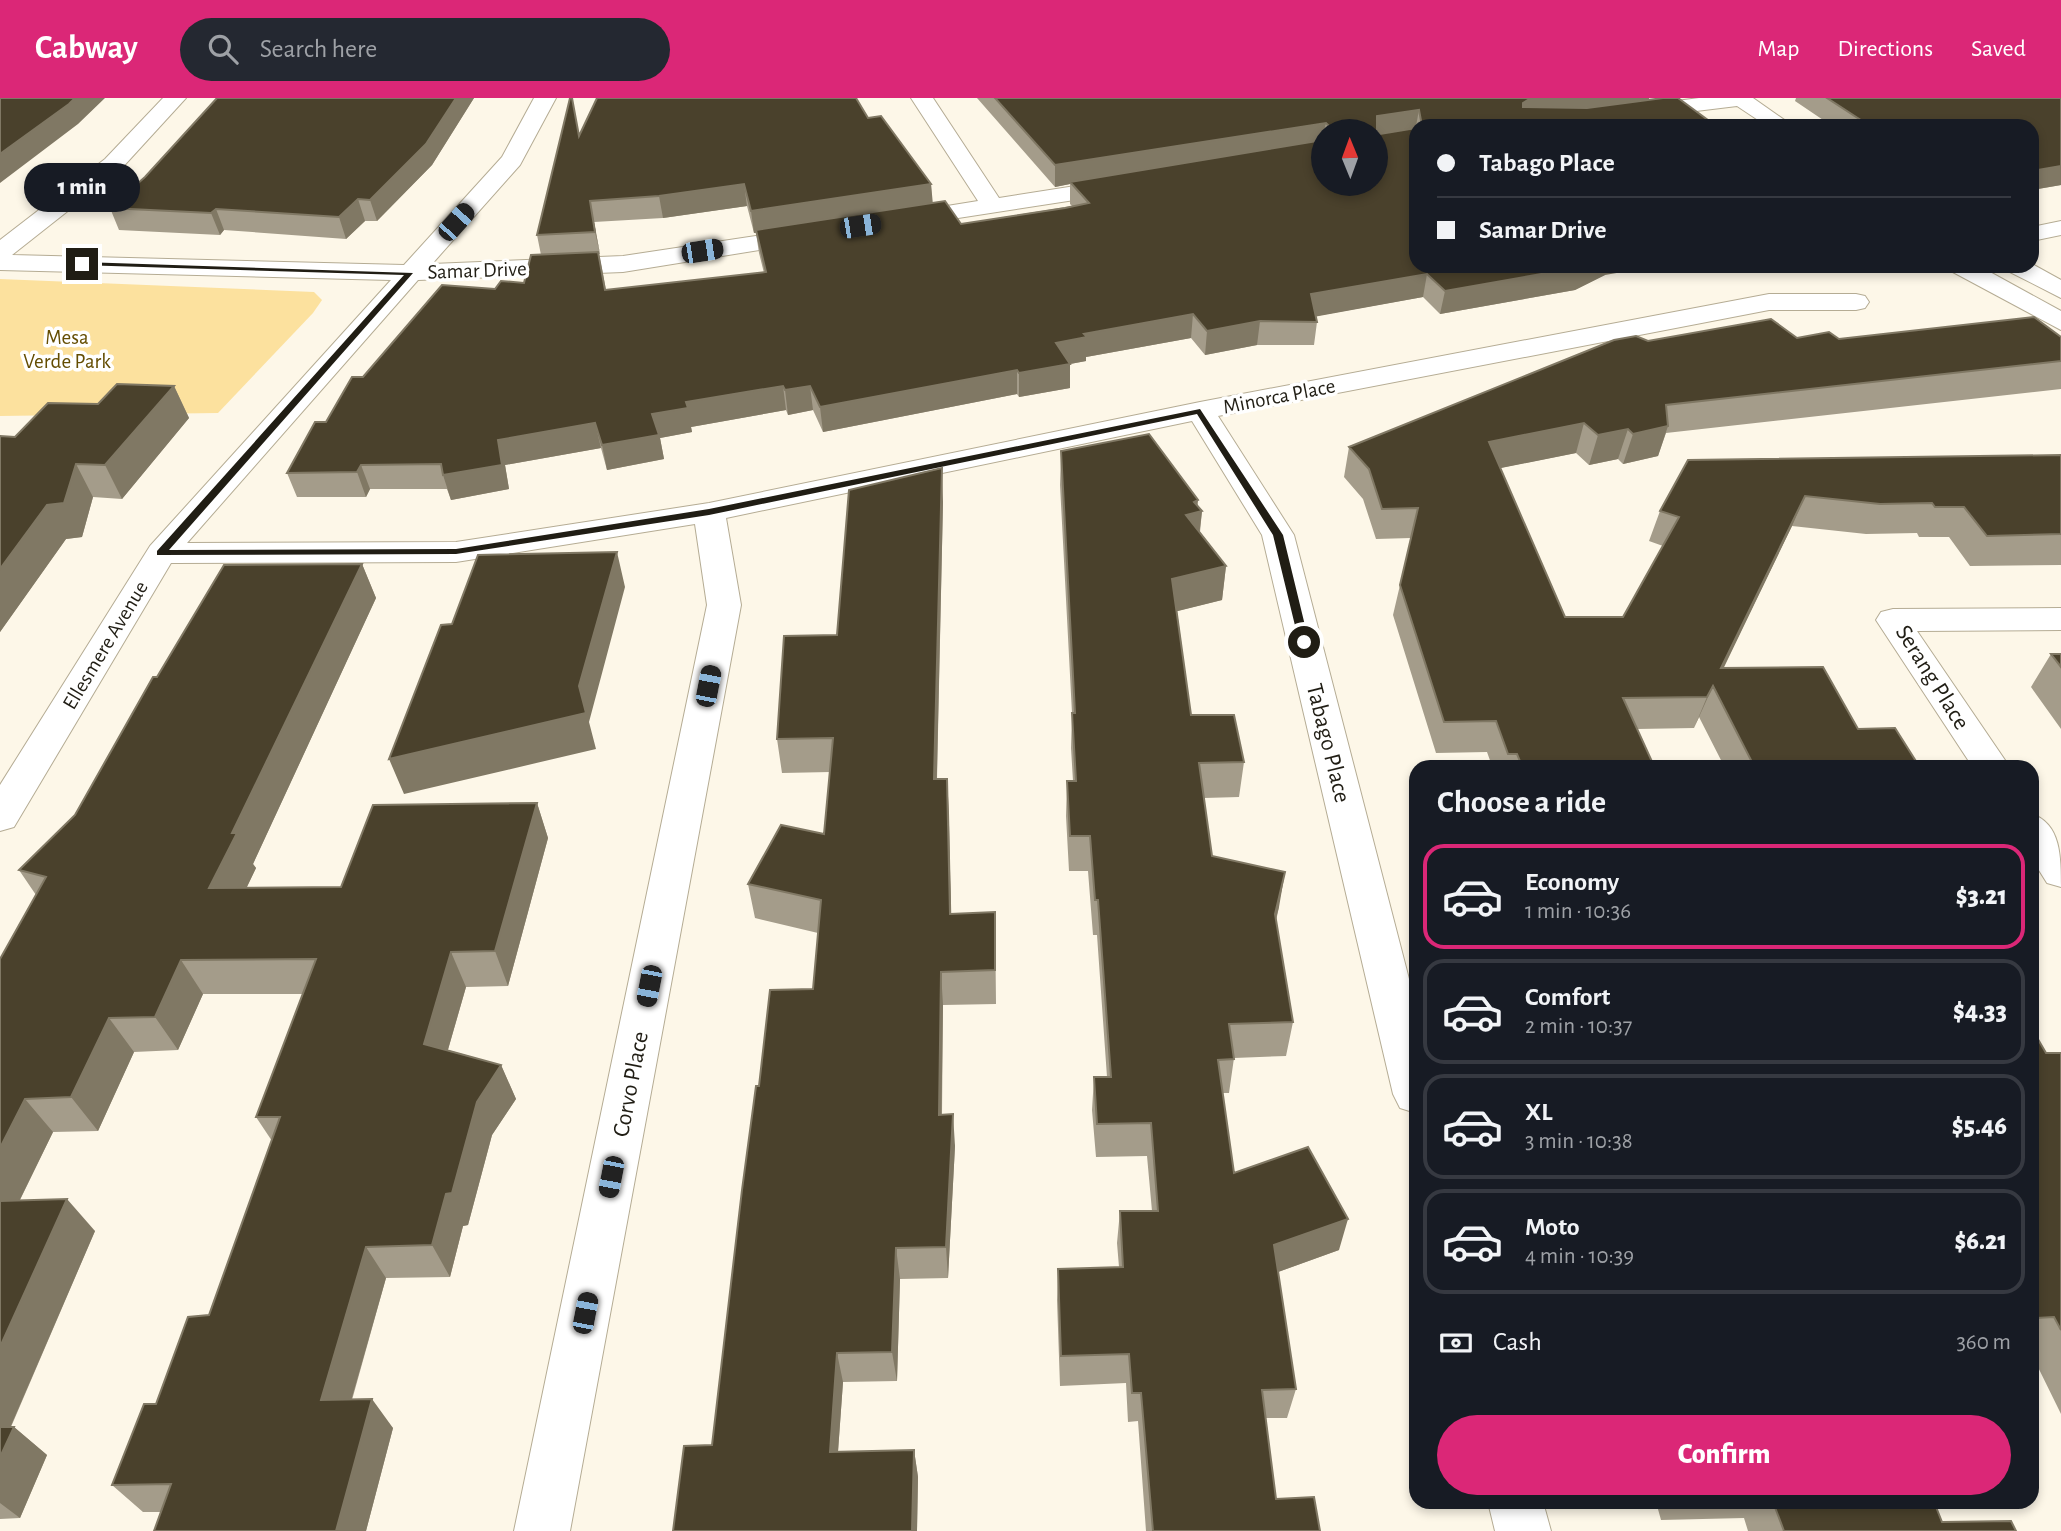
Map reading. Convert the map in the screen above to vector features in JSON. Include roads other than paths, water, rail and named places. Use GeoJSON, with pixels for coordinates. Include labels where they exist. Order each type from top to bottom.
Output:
{"type":"FeatureCollection","features":[{"type":"Feature","properties":{"kind":"street"},"geometry":{"type":"LineString","coordinates":[[0,252],[113,164],[175,98]]}},
{"type":"Feature","properties":{"kind":"street","name":"Ellesmere Avenue"},"geometry":{"type":"LineString","coordinates":[[0,817],[161,553],[512,160],[545,98]]}},
{"type":"Feature","properties":{"kind":"street"},"geometry":{"type":"LineString","coordinates":[[922,98],[992,206]]}},
{"type":"Feature","properties":{"kind":"street"},"geometry":{"type":"LineString","coordinates":[[1621,115],[1695,101],[1740,98],[1772,119]]}},
{"type":"Feature","properties":{"kind":"street"},"geometry":{"type":"LineString","coordinates":[[1695,101],[1721,119]]}},
{"type":"Feature","properties":{"kind":"street"},"geometry":{"type":"LineString","coordinates":[[883,223],[1144,182]]}},
{"type":"Feature","properties":{"kind":"street"},"geometry":{"type":"LineString","coordinates":[[2039,233],[2061,228]]}},
{"type":"Feature","properties":{"kind":"street","name":"Samar Drive"},"geometry":{"type":"LineString","coordinates":[[0,262],[410,273],[622,264],[828,232]]}},
{"type":"Feature","properties":{"kind":"street"},"geometry":{"type":"LineString","coordinates":[[1973,273],[2061,322]]}},
{"type":"Feature","properties":{"kind":"street"},"geometry":{"type":"LineString","coordinates":[[2030,273],[2061,290]]}},
{"type":"Feature","properties":{"kind":"street","name":"Minorca Place"},"geometry":{"type":"LineString","coordinates":[[161,553],[456,552],[709,512],[1200,411],[1769,302],[1856,302]]}},
{"type":"Feature","properties":{"kind":"street","name":"Tabago Place"},"geometry":{"type":"LineString","coordinates":[[1200,411],[1278,535],[1409,1066]]}},
{"type":"Feature","properties":{"kind":"street","name":"Corvo Place"},"geometry":{"type":"LineString","coordinates":[[542,1531],[724,604],[709,512]]}},
{"type":"Feature","properties":{"kind":"street","name":"Serang Place"},"geometry":{"type":"LineString","coordinates":[[1987,760],[1893,620],[2061,619]]}},
{"type":"Feature","properties":{"kind":"street"},"geometry":{"type":"LineString","coordinates":[[2039,839],[2061,872]]}},
{"type":"Feature","properties":{"kind":"street"},"geometry":{"type":"LineString","coordinates":[[1518,1509],[1524,1531]]}},
{"type":"Feature","properties":{"kind":"park label","name":"Mesa Verde Park"},"geometry":{"type":"Point","coordinates":[67,349]}}]}
